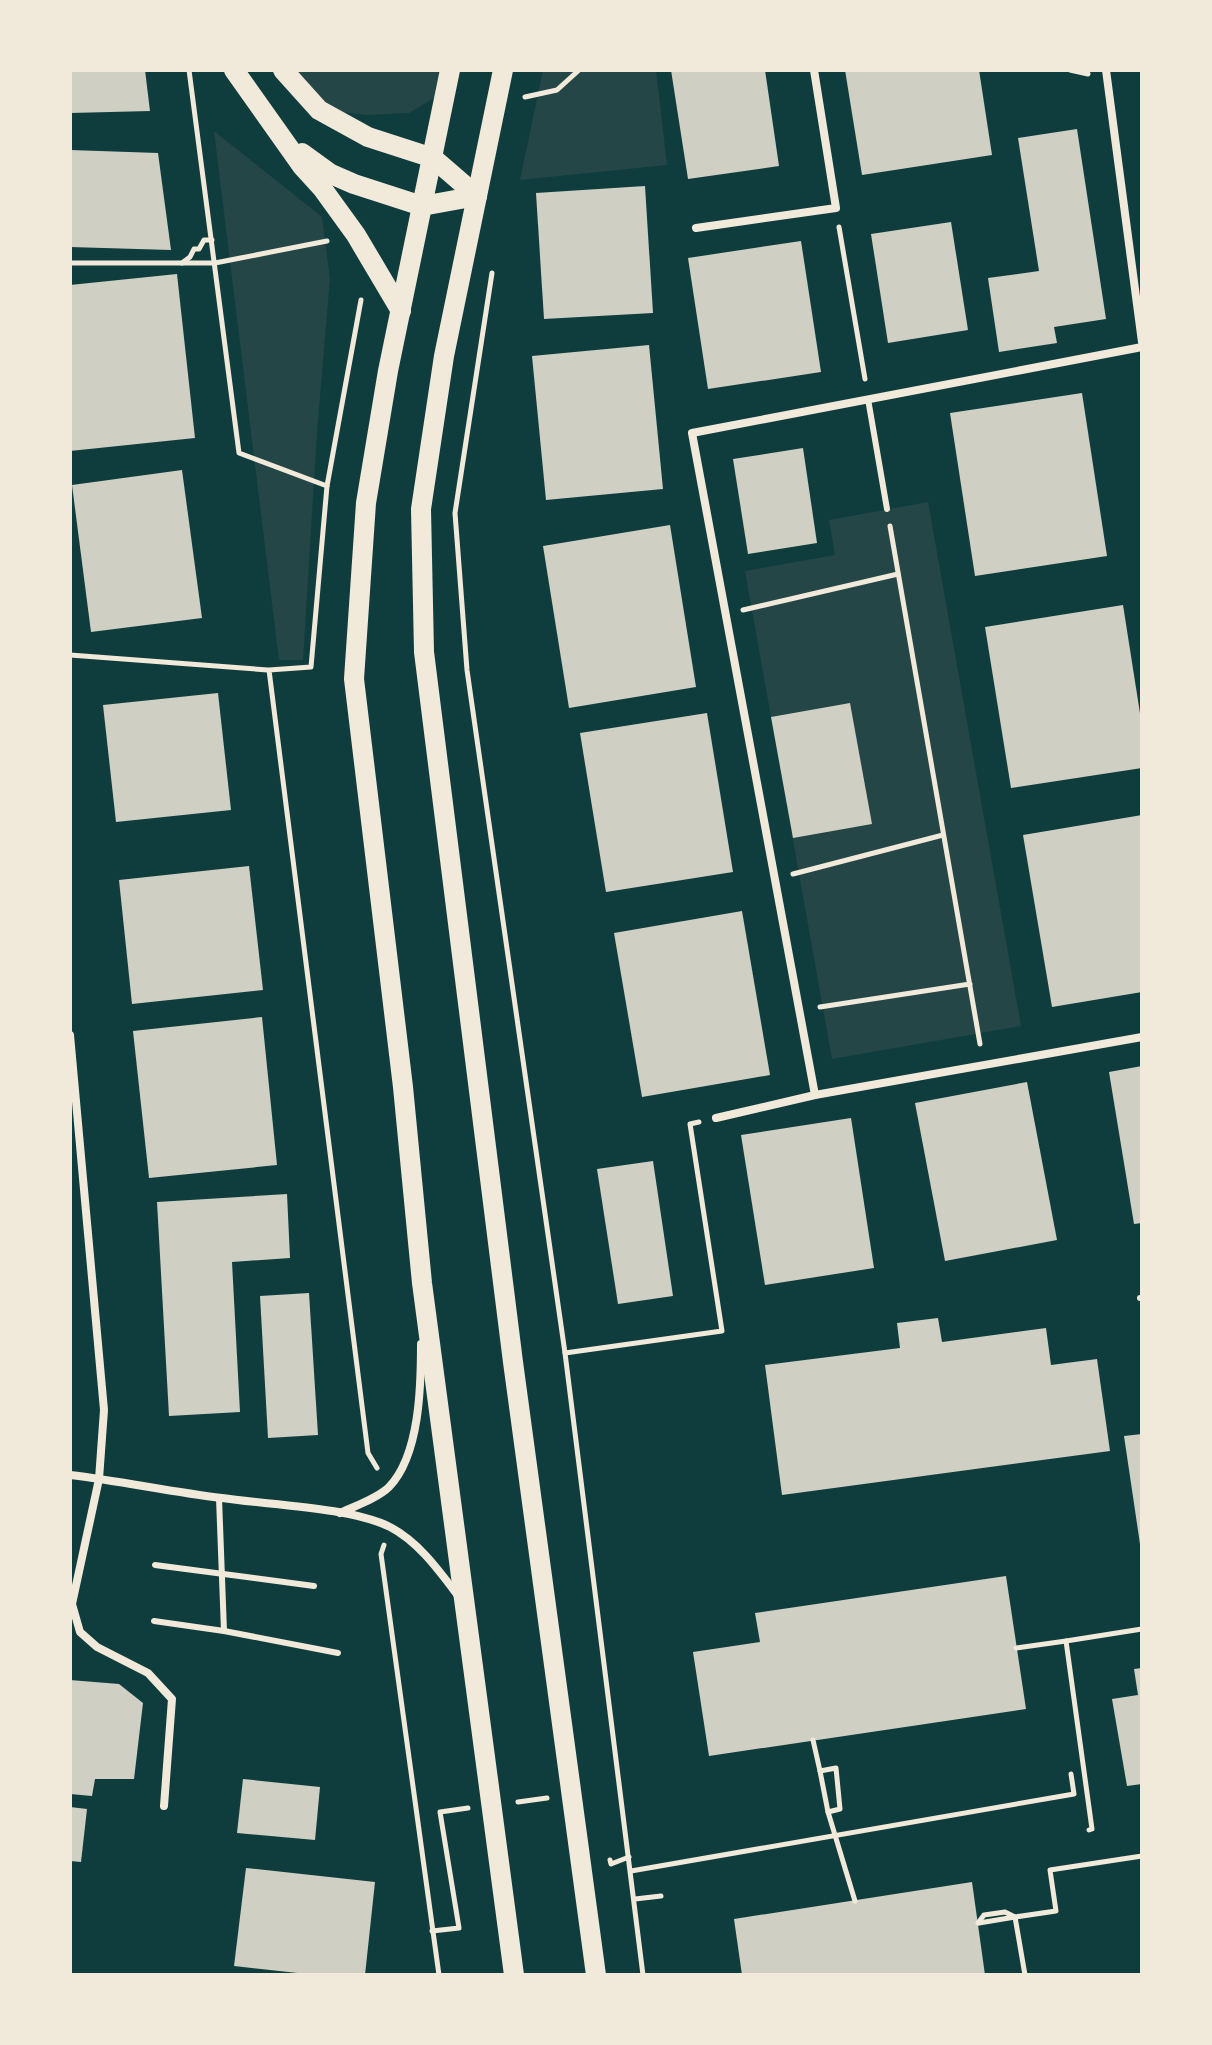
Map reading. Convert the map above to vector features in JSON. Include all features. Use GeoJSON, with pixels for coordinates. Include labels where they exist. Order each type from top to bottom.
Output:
{"type":"FeatureCollection","features":[{"type":"Feature","properties":{"kind":"main road"},"geometry":{"type":"LineString","coordinates":[[234,70],[264,115],[356,235],[401,311]]}},
{"type":"Feature","properties":{"kind":"main road"},"geometry":{"type":"LineString","coordinates":[[283,70],[319,110],[389,146],[433,158],[477,196]]}},
{"type":"Feature","properties":{"kind":"main road"},"geometry":{"type":"LineString","coordinates":[[450,70],[388,371],[366,503],[354,679],[403,1087],[422,1283],[514,1975]]}},
{"type":"Feature","properties":{"kind":"main road"},"geometry":{"type":"LineString","coordinates":[[503,70],[444,356],[421,509],[424,652],[515,1378],[596,1975]]}},
{"type":"Feature","properties":{"kind":"main road"},"geometry":{"type":"LineString","coordinates":[[264,115],[291,144],[331,174],[354,184],[422,206],[477,196]]}},
{"type":"Feature","properties":{"kind":"street"},"geometry":{"type":"LineString","coordinates":[[696,228],[836,208],[814,70]]}},
{"type":"Feature","properties":{"kind":"street"},"geometry":{"type":"LineString","coordinates":[[815,1095],[692,433],[1142,344],[1106,70]]}},
{"type":"Feature","properties":{"kind":"street"},"geometry":{"type":"LineString","coordinates":[[70,1035],[104,1410],[99,1479],[72,1604],[80,1632],[97,1647],[148,1673],[172,1699],[164,1806]]}},
{"type":"Feature","properties":{"kind":"street"},"geometry":{"type":"LineString","coordinates":[[716,1118],[815,1095],[1142,1037]]}},
{"type":"Feature","properties":{"kind":"street"},"geometry":{"type":"LineString","coordinates":[[340,1513],[389,1487],[403,1463],[412,1438],[421,1389],[422,1283]]}},
{"type":"Feature","properties":{"kind":"street"},"geometry":{"type":"LineString","coordinates":[[70,1475],[340,1513],[391,1527],[430,1560],[465,1605]]}},
{"type":"Feature","properties":{"kind":"lane"},"geometry":{"type":"LineString","coordinates":[[868,399],[887,509]]}},
{"type":"Feature","properties":{"kind":"lane"},"geometry":{"type":"LineString","coordinates":[[219,1498],[224,1631]]}},
{"type":"Feature","properties":{"kind":"lane"},"geometry":{"type":"LineString","coordinates":[[155,1565],[314,1586]]}},
{"type":"Feature","properties":{"kind":"lane"},"geometry":{"type":"LineString","coordinates":[[154,1621],[338,1653]]}},
{"type":"Feature","properties":{"kind":"path"},"geometry":{"type":"LineString","coordinates":[[189,70],[239,453],[327,486]]}},
{"type":"Feature","properties":{"kind":"path"},"geometry":{"type":"LineString","coordinates":[[524,97],[557,90],[579,70]]}},
{"type":"Feature","properties":{"kind":"path"},"geometry":{"type":"LineString","coordinates":[[836,208],[868,399]]}},
{"type":"Feature","properties":{"kind":"path"},"geometry":{"type":"LineString","coordinates":[[70,263],[215,263],[356,235]]}},
{"type":"Feature","properties":{"kind":"path"},"geometry":{"type":"LineString","coordinates":[[181,263],[190,257],[194,249],[199,249],[204,240],[212,240]]}},
{"type":"Feature","properties":{"kind":"path"},"geometry":{"type":"LineString","coordinates":[[492,271],[455,513],[467,670],[565,1353],[643,1975]]}},
{"type":"Feature","properties":{"kind":"path"},"geometry":{"type":"LineString","coordinates":[[70,655],[269,670],[311,667],[327,486],[362,305],[360,291]]}},
{"type":"Feature","properties":{"kind":"path"},"geometry":{"type":"LineString","coordinates":[[887,509],[984,1065]]}},
{"type":"Feature","properties":{"kind":"path"},"geometry":{"type":"LineString","coordinates":[[725,614],[898,574]]}},
{"type":"Feature","properties":{"kind":"path"},"geometry":{"type":"LineString","coordinates":[[269,670],[368,1453],[389,1487]]}},
{"type":"Feature","properties":{"kind":"path"},"geometry":{"type":"LineString","coordinates":[[775,879],[943,835]]}},
{"type":"Feature","properties":{"kind":"path"},"geometry":{"type":"LineString","coordinates":[[846,1002],[970,984]]}},
{"type":"Feature","properties":{"kind":"path"},"geometry":{"type":"LineString","coordinates":[[565,1353],[722,1331],[690,1124],[716,1118]]}},
{"type":"Feature","properties":{"kind":"path"},"geometry":{"type":"LineString","coordinates":[[391,1527],[381,1554],[439,1975]]}},
{"type":"Feature","properties":{"kind":"path"},"geometry":{"type":"LineString","coordinates":[[1016,1648],[1142,1629]]}},
{"type":"Feature","properties":{"kind":"path"},"geometry":{"type":"LineString","coordinates":[[1066,1641],[1092,1829],[1089,1830]]}},
{"type":"Feature","properties":{"kind":"path"},"geometry":{"type":"LineString","coordinates":[[813,1740],[828,1812],[855,1901]]}},
{"type":"Feature","properties":{"kind":"path"},"geometry":{"type":"LineString","coordinates":[[820,1771],[836,1768],[840,1809],[828,1812]]}},
{"type":"Feature","properties":{"kind":"path"},"geometry":{"type":"LineString","coordinates":[[631,1871],[1074,1794],[1071,1774]]}},
{"type":"Feature","properties":{"kind":"path"},"geometry":{"type":"LineString","coordinates":[[432,1931],[459,1928],[440,1812]]}},
{"type":"Feature","properties":{"kind":"path"},"geometry":{"type":"LineString","coordinates":[[1015,1917],[1005,1912],[984,1915],[978,1923],[1056,1911],[1050,1870],[1142,1856]]}},
{"type":"Feature","properties":{"kind":"path"},"geometry":{"type":"LineString","coordinates":[[611,1864],[629,1857]]}},
{"type":"Feature","properties":{"kind":"path"},"geometry":{"type":"LineString","coordinates":[[635,1899],[661,1896]]}},
{"type":"Feature","properties":{"kind":"path"},"geometry":{"type":"LineString","coordinates":[[1015,1917],[1025,1975]]}},
{"type":"Feature","properties":{"kind":"shaded area"},"geometry":{"type":"Polygon","coordinates":[[[283,70],[450,70],[446,91],[409,113],[368,115],[319,110],[283,70]]]}},
{"type":"Feature","properties":{"kind":"shaded area"},"geometry":{"type":"Polygon","coordinates":[[[543,70],[656,70],[667,165],[520,180],[543,70]]]}},
{"type":"Feature","properties":{"kind":"shaded area"},"geometry":{"type":"Polygon","coordinates":[[[214,131],[322,217],[330,279],[303,660],[279,660],[214,131]]]}},
{"type":"Feature","properties":{"kind":"shaded area"},"geometry":{"type":"Polygon","coordinates":[[[928,502],[1021,1026],[832,1059],[745,571],[835,555],[829,520],[928,502]]]}},
{"type":"Feature","properties":{"kind":"building"},"geometry":{"type":"Polygon","coordinates":[[[70,70],[145,70],[150,111],[70,113],[70,70]]]}},
{"type":"Feature","properties":{"kind":"building"},"geometry":{"type":"Polygon","coordinates":[[[671,70],[765,70],[779,166],[688,179],[671,70]]]}},
{"type":"Feature","properties":{"kind":"building"},"geometry":{"type":"Polygon","coordinates":[[[845,70],[979,70],[992,155],[862,175],[845,70]]]}},
{"type":"Feature","properties":{"kind":"building"},"geometry":{"type":"Polygon","coordinates":[[[1077,129],[1106,319],[1054,327],[1057,343],[999,352],[988,278],[1039,271],[1018,138],[1077,129]]]}},
{"type":"Feature","properties":{"kind":"building"},"geometry":{"type":"Polygon","coordinates":[[[70,150],[158,153],[171,250],[70,247],[70,150]]]}},
{"type":"Feature","properties":{"kind":"building"},"geometry":{"type":"Polygon","coordinates":[[[645,186],[653,313],[544,319],[536,193],[645,186]]]}},
{"type":"Feature","properties":{"kind":"building"},"geometry":{"type":"Polygon","coordinates":[[[951,222],[968,330],[888,343],[871,234],[951,222]]]}},
{"type":"Feature","properties":{"kind":"building"},"geometry":{"type":"Polygon","coordinates":[[[801,241],[821,372],[708,389],[688,258],[801,241]]]}},
{"type":"Feature","properties":{"kind":"building"},"geometry":{"type":"Polygon","coordinates":[[[177,274],[195,438],[70,451],[70,285],[177,274]]]}},
{"type":"Feature","properties":{"kind":"building"},"geometry":{"type":"Polygon","coordinates":[[[649,345],[663,489],[546,500],[532,356],[649,345]]]}},
{"type":"Feature","properties":{"kind":"building"},"geometry":{"type":"Polygon","coordinates":[[[1082,393],[1107,556],[975,576],[950,413],[1082,393]]]}},
{"type":"Feature","properties":{"kind":"building"},"geometry":{"type":"Polygon","coordinates":[[[803,448],[817,543],[748,554],[733,459],[803,448]]]}},
{"type":"Feature","properties":{"kind":"building"},"geometry":{"type":"Polygon","coordinates":[[[182,470],[202,618],[91,632],[72,485],[182,470]]]}},
{"type":"Feature","properties":{"kind":"building"},"geometry":{"type":"Polygon","coordinates":[[[670,525],[696,687],[569,708],[543,546],[670,525]]]}},
{"type":"Feature","properties":{"kind":"building"},"geometry":{"type":"Polygon","coordinates":[[[1123,605],[1142,726],[1142,768],[1011,788],[985,627],[1123,605]]]}},
{"type":"Feature","properties":{"kind":"building"},"geometry":{"type":"Polygon","coordinates":[[[218,693],[231,810],[116,822],[103,705],[218,693]]]}},
{"type":"Feature","properties":{"kind":"building"},"geometry":{"type":"Polygon","coordinates":[[[850,703],[872,824],[793,838],[771,717],[850,703]]]}},
{"type":"Feature","properties":{"kind":"building"},"geometry":{"type":"Polygon","coordinates":[[[707,713],[733,872],[606,892],[580,733],[707,713]]]}},
{"type":"Feature","properties":{"kind":"building"},"geometry":{"type":"Polygon","coordinates":[[[1142,815],[1142,992],[1052,1007],[1023,835],[1142,815]]]}},
{"type":"Feature","properties":{"kind":"building"},"geometry":{"type":"Polygon","coordinates":[[[249,866],[263,990],[132,1004],[119,880],[249,866]]]}},
{"type":"Feature","properties":{"kind":"building"},"geometry":{"type":"Polygon","coordinates":[[[742,911],[770,1075],[642,1097],[614,933],[742,911]]]}},
{"type":"Feature","properties":{"kind":"building"},"geometry":{"type":"Polygon","coordinates":[[[262,1017],[277,1165],[149,1178],[133,1031],[262,1017]]]}},
{"type":"Feature","properties":{"kind":"building"},"geometry":{"type":"Polygon","coordinates":[[[1142,1066],[1142,1223],[1134,1224],[1109,1072],[1142,1066]]]}},
{"type":"Feature","properties":{"kind":"building"},"geometry":{"type":"Polygon","coordinates":[[[1027,1082],[1057,1240],[945,1261],[915,1103],[1027,1082]]]}},
{"type":"Feature","properties":{"kind":"building"},"geometry":{"type":"Polygon","coordinates":[[[851,1118],[874,1268],[765,1285],[741,1135],[851,1118]]]}},
{"type":"Feature","properties":{"kind":"building"},"geometry":{"type":"Polygon","coordinates":[[[653,1161],[673,1296],[618,1304],[597,1169],[653,1161]]]}},
{"type":"Feature","properties":{"kind":"building"},"geometry":{"type":"Polygon","coordinates":[[[287,1194],[290,1258],[232,1262],[240,1412],[169,1416],[157,1202],[287,1194]]]}},
{"type":"Feature","properties":{"kind":"building"},"geometry":{"type":"Polygon","coordinates":[[[309,1293],[318,1435],[268,1438],[260,1296],[309,1293]]]}},
{"type":"Feature","properties":{"kind":"building"},"geometry":{"type":"Polygon","coordinates":[[[938,1318],[942,1342],[1046,1328],[1051,1365],[1097,1359],[1110,1451],[782,1495],[765,1365],[900,1348],[897,1323],[938,1318]]]}},
{"type":"Feature","properties":{"kind":"building"},"geometry":{"type":"Polygon","coordinates":[[[1142,1434],[1142,1544],[1140,1544],[1124,1436],[1142,1434]]]}},
{"type":"Feature","properties":{"kind":"building"},"geometry":{"type":"Polygon","coordinates":[[[1006,1576],[1026,1709],[709,1756],[693,1652],[760,1642],[755,1613],[1006,1576]]]}},
{"type":"Feature","properties":{"kind":"building"},"geometry":{"type":"Polygon","coordinates":[[[1142,1668],[1142,1784],[1127,1786],[1112,1699],[1138,1695],[1134,1669],[1142,1668]]]}},
{"type":"Feature","properties":{"kind":"building"},"geometry":{"type":"Polygon","coordinates":[[[70,1680],[119,1684],[143,1703],[134,1779],[95,1779],[92,1796],[70,1794],[70,1680]]]}},
{"type":"Feature","properties":{"kind":"building"},"geometry":{"type":"Polygon","coordinates":[[[243,1779],[320,1787],[315,1840],[237,1833],[243,1779]]]}},
{"type":"Feature","properties":{"kind":"building"},"geometry":{"type":"Polygon","coordinates":[[[70,1807],[87,1809],[81,1862],[70,1861],[70,1807]]]}},
{"type":"Feature","properties":{"kind":"building"},"geometry":{"type":"Polygon","coordinates":[[[246,1868],[375,1882],[365,1975],[316,1975],[234,1966],[246,1868]]]}},
{"type":"Feature","properties":{"kind":"building"},"geometry":{"type":"Polygon","coordinates":[[[972,1882],[985,1975],[742,1975],[734,1919],[972,1882]]]}}]}
